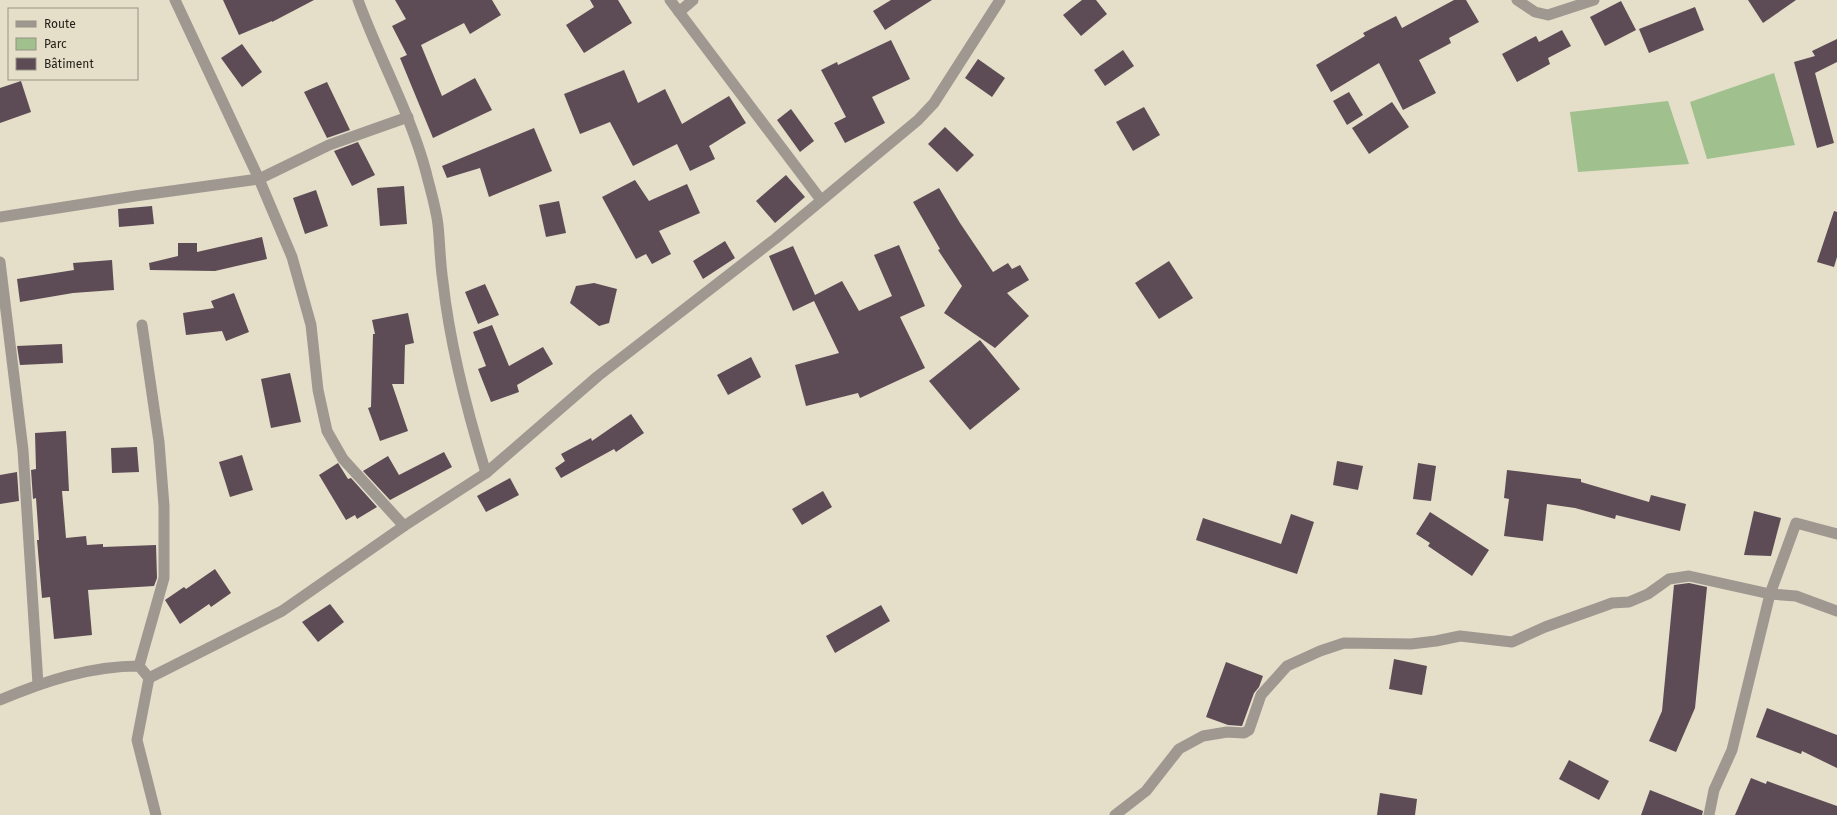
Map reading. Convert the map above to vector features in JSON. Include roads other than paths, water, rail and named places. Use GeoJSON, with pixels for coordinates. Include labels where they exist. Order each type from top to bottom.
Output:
{"type":"FeatureCollection","features":[{"type":"Feature","properties":{"kind":"street"},"geometry":{"type":"LineString","coordinates":[[175,0],[259,179],[292,257],[311,325],[318,390],[327,431],[343,459],[404,526]]}},
{"type":"Feature","properties":{"kind":"street"},"geometry":{"type":"LineString","coordinates":[[358,0],[370,32],[408,117],[426,170],[438,223],[443,282],[455,353],[472,426],[486,474]]}},
{"type":"Feature","properties":{"kind":"street"},"geometry":{"type":"LineString","coordinates":[[670,0],[822,200]]}},
{"type":"Feature","properties":{"kind":"street"},"geometry":{"type":"LineString","coordinates":[[679,12],[693,0]]}},
{"type":"Feature","properties":{"kind":"street"},"geometry":{"type":"LineString","coordinates":[[149,678],[282,611],[404,526],[486,474],[598,376],[775,239],[918,120],[934,103],[1000,0]]}},
{"type":"Feature","properties":{"kind":"street"},"geometry":{"type":"LineString","coordinates":[[1517,0],[1535,12],[1548,14],[1594,0]]}},
{"type":"Feature","properties":{"kind":"street"},"geometry":{"type":"LineString","coordinates":[[0,217],[259,179],[329,145],[408,117]]}},
{"type":"Feature","properties":{"kind":"street"},"geometry":{"type":"LineString","coordinates":[[0,262],[22,450],[38,684]]}},
{"type":"Feature","properties":{"kind":"street"},"geometry":{"type":"LineString","coordinates":[[140,666],[164,578],[164,499],[159,442],[142,325]]}},
{"type":"Feature","properties":{"kind":"street"},"geometry":{"type":"LineString","coordinates":[[1709,815],[1714,790],[1732,750],[1770,594],[1796,523],[1837,534]]}},
{"type":"Feature","properties":{"kind":"street"},"geometry":{"type":"LineString","coordinates":[[1115,815],[1146,791],[1179,749],[1202,736],[1227,732],[1244,733],[1249,730],[1261,694],[1287,666],[1320,651],[1344,643],[1411,644],[1460,636],[1512,642],[1612,603],[1629,602],[1648,594],[1669,579],[1689,576],[1770,594],[1796,596],[1837,611]]}},
{"type":"Feature","properties":{"kind":"street"},"geometry":{"type":"LineString","coordinates":[[0,700],[38,684],[77,673],[123,666],[140,666]]}},
{"type":"Feature","properties":{"kind":"street"},"geometry":{"type":"LineString","coordinates":[[140,666],[149,678],[137,740],[156,815]]}}]}
